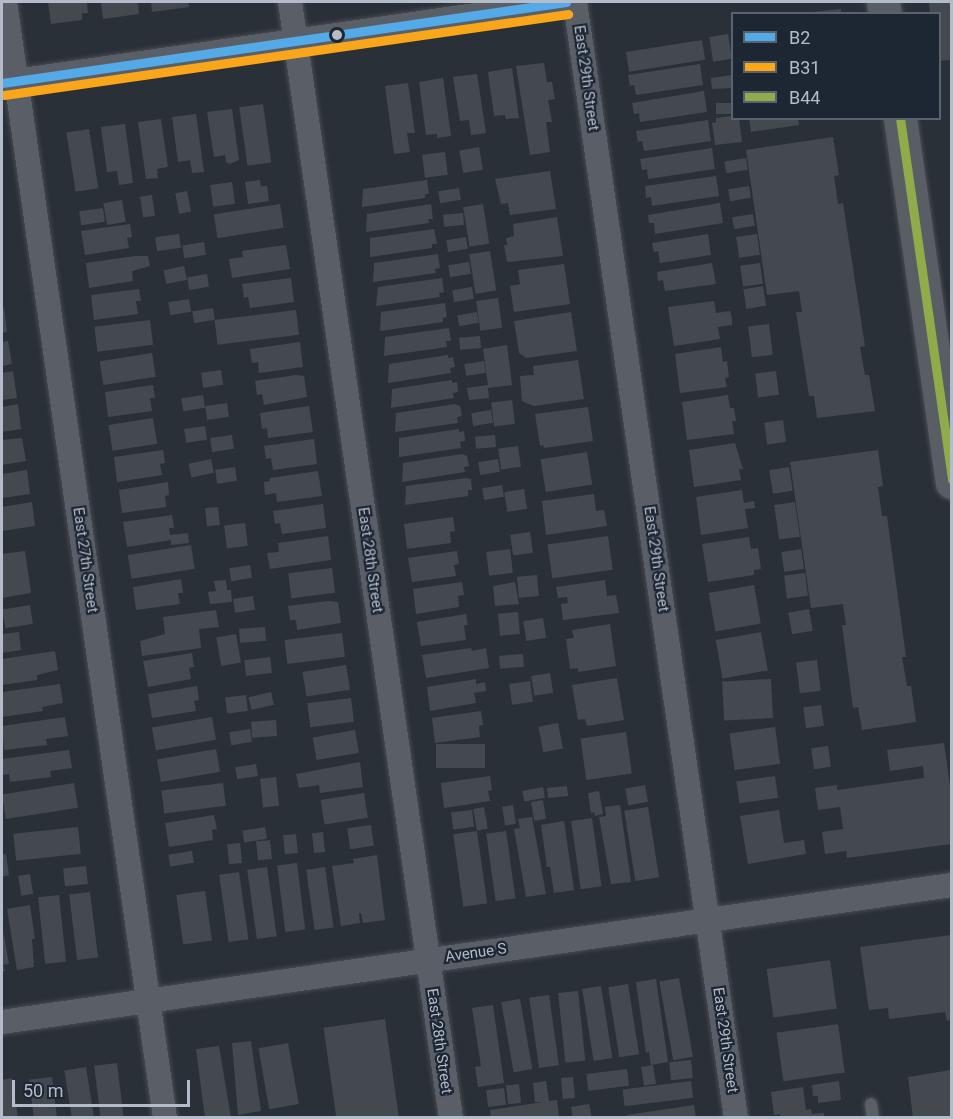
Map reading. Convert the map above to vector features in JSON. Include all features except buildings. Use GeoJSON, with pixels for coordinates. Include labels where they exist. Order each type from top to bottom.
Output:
{"type":"FeatureCollection","features":[{"type":"Feature","properties":{"kind":"main road"},"geometry":{"type":"LineString","coordinates":[[900,120],[951,482]]}},
{"type":"Feature","properties":{"kind":"street","name":"East 27th Street"},"geometry":{"type":"LineString","coordinates":[[5,2],[9,82],[165,1118]]}},
{"type":"Feature","properties":{"kind":"street","name":"East 28th Street"},"geometry":{"type":"LineString","coordinates":[[290,2],[451,1118]]}},
{"type":"Feature","properties":{"kind":"street"},"geometry":{"type":"LineString","coordinates":[[9,82],[566,2]]}},
{"type":"Feature","properties":{"kind":"street","name":"East 29th Street"},"geometry":{"type":"LineString","coordinates":[[575,2],[736,1118]]}},
{"type":"Feature","properties":{"kind":"street","name":"Avenue S"},"geometry":{"type":"LineString","coordinates":[[2,1022],[951,885]]}},
{"type":"Feature","properties":{"kind":"lane"},"geometry":{"type":"LineString","coordinates":[[871,1104],[873,1118]]}},
{"type":"Feature","properties":{"kind":"transit line","name":"B2"},"geometry":{"type":"LineString","coordinates":[[2,83],[566,2]]}},
{"type":"Feature","properties":{"kind":"transit line","name":"B31"},"geometry":{"type":"LineString","coordinates":[[4,95],[568,14]]}},
{"type":"Feature","properties":{"kind":"transit line","name":"B44"},"geometry":{"type":"LineString","coordinates":[[900,120],[952,479]]}}]}
